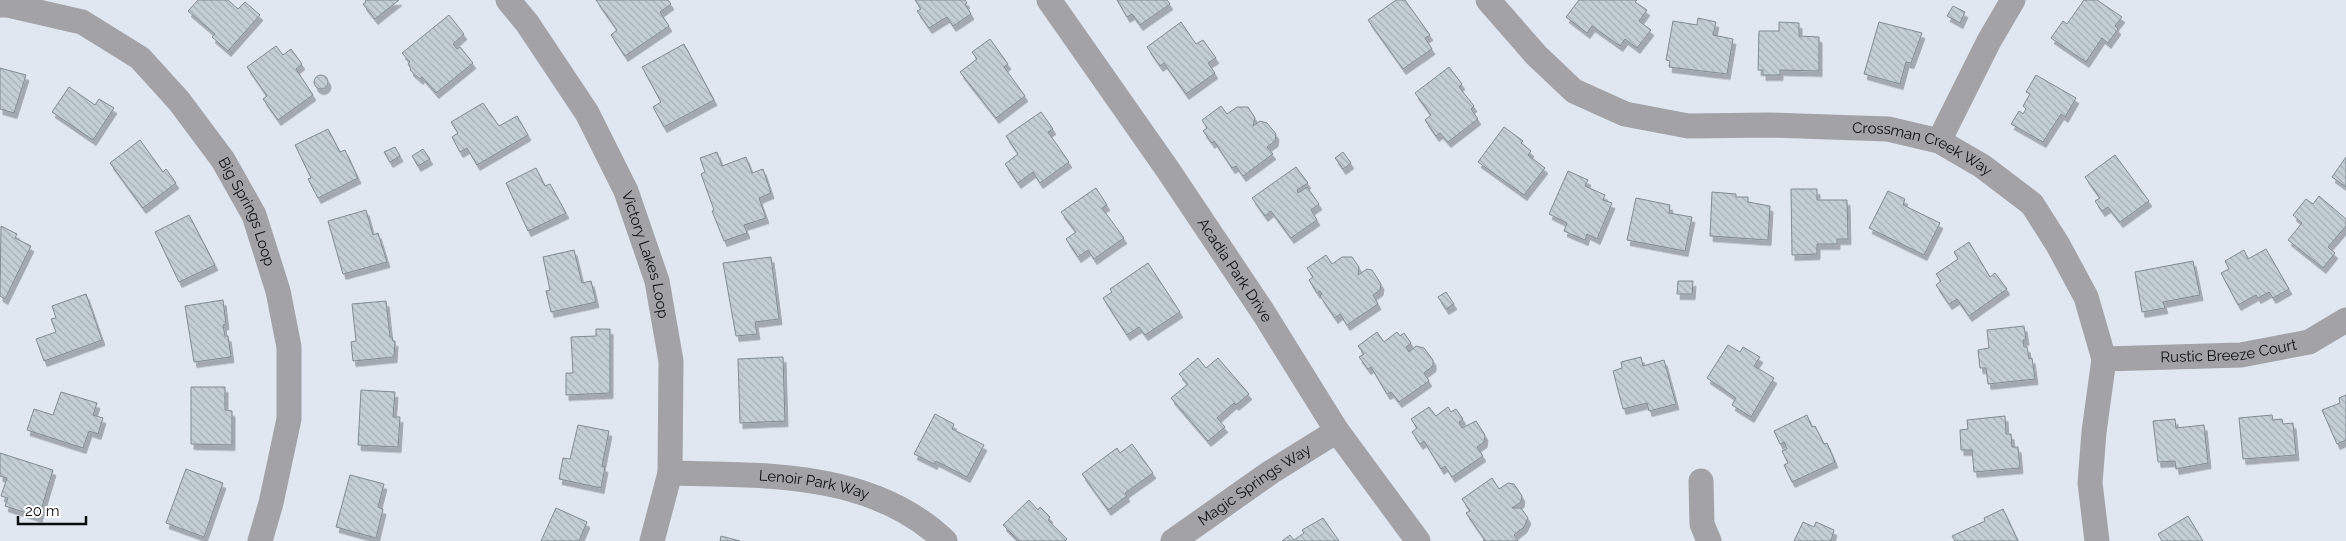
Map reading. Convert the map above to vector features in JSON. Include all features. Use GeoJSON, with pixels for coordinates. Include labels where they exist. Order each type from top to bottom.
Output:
{"type":"FeatureCollection","features":[{"type":"Feature","properties":{"kind":"street","name":"Victory Lakes Loop"},"geometry":{"type":"LineString","coordinates":[[508,0],[527,23],[587,113],[626,191],[654,272],[671,361],[670,473],[658,527],[652,541]]}},
{"type":"Feature","properties":{"kind":"street","name":"Acadia Park Drive"},"geometry":{"type":"LineString","coordinates":[[1049,0],[1168,170],[1258,304],[1337,431],[1418,541]]}},
{"type":"Feature","properties":{"kind":"street","name":"Crossman Creek Way"},"geometry":{"type":"LineString","coordinates":[[1488,0],[1536,55],[1574,91],[1625,114],[1688,126],[1770,125],[1888,129],[1939,141],[1982,166],[2032,204],[2058,245],[2086,297],[2104,359],[2094,432],[2090,483],[2097,541]]}},
{"type":"Feature","properties":{"kind":"street"},"geometry":{"type":"LineString","coordinates":[[1939,141],[1989,41],[2013,0]]}},
{"type":"Feature","properties":{"kind":"street","name":"Big Springs Loop"},"geometry":{"type":"LineString","coordinates":[[0,6],[8,5],[82,22],[140,58],[179,101],[223,160],[254,215],[278,290],[290,347],[290,419],[271,503],[260,541]]}},
{"type":"Feature","properties":{"kind":"street","name":"Rustic Breeze Court"},"geometry":{"type":"LineString","coordinates":[[2104,359],[2241,355],[2309,342],[2346,320]]}},
{"type":"Feature","properties":{"kind":"street","name":"Magic Springs Way"},"geometry":{"type":"LineString","coordinates":[[1173,541],[1271,472],[1337,431]]}},
{"type":"Feature","properties":{"kind":"street","name":"Lenoir Park Way"},"geometry":{"type":"LineString","coordinates":[[670,473],[756,474],[831,483],[888,502],[936,532],[946,541]]}},
{"type":"Feature","properties":{"kind":"street"},"geometry":{"type":"LineString","coordinates":[[1701,481],[1702,524],[1709,541]]}},
{"type":"Feature","properties":{"kind":"building"},"geometry":{"type":"Polygon","coordinates":[[[198,0],[228,0],[238,9],[245,2],[260,15],[228,51],[212,37],[215,34],[188,11],[198,0]]]}},
{"type":"Feature","properties":{"kind":"building"},"geometry":{"type":"Polygon","coordinates":[[[365,0],[399,0],[375,19],[363,4],[366,2],[365,0]]]}},
{"type":"Feature","properties":{"kind":"building"},"geometry":{"type":"Polygon","coordinates":[[[596,0],[668,0],[671,4],[660,12],[669,26],[625,56],[611,35],[617,30],[596,0]]]}},
{"type":"Feature","properties":{"kind":"building"},"geometry":{"type":"Polygon","coordinates":[[[915,0],[965,0],[967,3],[965,4],[971,14],[953,26],[947,17],[929,28],[917,11],[921,9],[915,0]]]}},
{"type":"Feature","properties":{"kind":"building"},"geometry":{"type":"Polygon","coordinates":[[[1117,0],[1167,0],[1170,4],[1140,25],[1132,14],[1127,17],[1117,0]]]}},
{"type":"Feature","properties":{"kind":"building"},"geometry":{"type":"Polygon","coordinates":[[[1396,0],[1405,0],[1430,35],[1425,38],[1432,49],[1403,69],[1368,20],[1396,0]]]}},
{"type":"Feature","properties":{"kind":"building"},"geometry":{"type":"Polygon","coordinates":[[[1579,0],[1637,0],[1635,2],[1647,10],[1639,21],[1651,30],[1637,48],[1625,39],[1620,46],[1592,26],[1587,33],[1566,17],[1579,0]]]}},
{"type":"Feature","properties":{"kind":"building"},"geometry":{"type":"Polygon","coordinates":[[[2084,0],[2097,0],[2122,17],[2115,26],[2118,29],[2108,43],[2102,38],[2086,62],[2051,38],[2063,21],[2067,24],[2084,0]]]}},
{"type":"Feature","properties":{"kind":"building"},"geometry":{"type":"Polygon","coordinates":[[[1953,6],[1965,12],[1960,23],[1947,16],[1953,6]]]}},
{"type":"Feature","properties":{"kind":"building"},"geometry":{"type":"Polygon","coordinates":[[[449,15],[464,34],[453,44],[457,49],[460,47],[473,63],[436,93],[422,77],[420,79],[410,70],[408,64],[410,62],[402,53],[449,15]]]}},
{"type":"Feature","properties":{"kind":"building"},"geometry":{"type":"Polygon","coordinates":[[[1698,18],[1716,22],[1713,35],[1733,39],[1727,74],[1669,67],[1670,61],[1666,60],[1673,21],[1697,25],[1698,18]]]}},
{"type":"Feature","properties":{"kind":"building"},"geometry":{"type":"Polygon","coordinates":[[[1181,22],[1196,44],[1203,40],[1216,58],[1208,63],[1215,73],[1186,94],[1164,63],[1160,66],[1147,47],[1181,22]]]}},
{"type":"Feature","properties":{"kind":"building"},"geometry":{"type":"Polygon","coordinates":[[[1779,22],[1799,23],[1799,36],[1819,37],[1819,71],[1780,70],[1780,75],[1763,75],[1763,70],[1758,70],[1759,31],[1779,31],[1779,22]]]}},
{"type":"Feature","properties":{"kind":"building"},"geometry":{"type":"Polygon","coordinates":[[[1879,22],[1922,33],[1911,63],[1906,62],[1900,84],[1864,74],[1879,22]]]}},
{"type":"Feature","properties":{"kind":"building"},"geometry":{"type":"Polygon","coordinates":[[[990,39],[1008,64],[1004,67],[1025,96],[996,118],[960,72],[977,59],[972,52],[990,39]]]}},
{"type":"Feature","properties":{"kind":"building"},"geometry":{"type":"Polygon","coordinates":[[[684,44],[714,100],[664,127],[653,107],[661,102],[642,67],[684,44]]]}},
{"type":"Feature","properties":{"kind":"building"},"geometry":{"type":"Polygon","coordinates":[[[276,46],[283,55],[291,49],[302,64],[296,69],[313,95],[278,120],[263,99],[267,96],[247,67],[276,46]]]}},
{"type":"Feature","properties":{"kind":"building"},"geometry":{"type":"Polygon","coordinates":[[[1449,67],[1462,84],[1459,87],[1474,106],[1471,109],[1478,119],[1448,142],[1440,133],[1436,136],[1425,120],[1431,115],[1415,93],[1449,67]]]}},
{"type":"Feature","properties":{"kind":"building"},"geometry":{"type":"Polygon","coordinates":[[[0,68],[26,75],[14,113],[0,109],[0,68]]]}},
{"type":"Feature","properties":{"kind":"building"},"geometry":{"type":"Polygon","coordinates":[[[321,75],[326,77],[328,82],[326,87],[321,89],[316,87],[314,82],[316,77],[321,75]]]}},
{"type":"Feature","properties":{"kind":"building"},"geometry":{"type":"Polygon","coordinates":[[[2036,75],[2076,98],[2065,117],[2061,114],[2043,142],[2011,124],[2019,111],[2023,114],[2026,109],[2023,106],[2030,94],[2026,92],[2036,75]]]}},
{"type":"Feature","properties":{"kind":"building"},"geometry":{"type":"Polygon","coordinates":[[[69,87],[95,105],[99,99],[114,108],[93,140],[52,112],[69,87]]]}},
{"type":"Feature","properties":{"kind":"building"},"geometry":{"type":"Polygon","coordinates":[[[483,103],[499,126],[517,116],[528,135],[477,165],[467,148],[460,152],[452,137],[458,133],[451,122],[483,103]]]}},
{"type":"Feature","properties":{"kind":"building"},"geometry":{"type":"Polygon","coordinates":[[[1221,106],[1227,114],[1237,107],[1248,107],[1255,118],[1253,126],[1260,121],[1267,123],[1276,134],[1275,141],[1267,147],[1273,154],[1243,176],[1236,166],[1232,168],[1214,141],[1212,143],[1203,131],[1207,128],[1202,120],[1221,106]]]}},
{"type":"Feature","properties":{"kind":"building"},"geometry":{"type":"Polygon","coordinates":[[[1041,112],[1053,129],[1048,132],[1069,162],[1040,183],[1033,172],[1018,183],[1005,164],[1018,154],[1006,136],[1041,112]]]}},
{"type":"Feature","properties":{"kind":"building"},"geometry":{"type":"Polygon","coordinates":[[[1504,127],[1523,141],[1521,143],[1531,151],[1528,155],[1545,168],[1524,195],[1478,162],[1504,127]]]}},
{"type":"Feature","properties":{"kind":"building"},"geometry":{"type":"Polygon","coordinates":[[[328,129],[340,152],[345,150],[358,178],[318,198],[308,179],[311,178],[295,145],[328,129]]]}},
{"type":"Feature","properties":{"kind":"building"},"geometry":{"type":"Polygon","coordinates":[[[140,140],[163,172],[166,169],[176,183],[143,208],[110,163],[140,140]]]}},
{"type":"Feature","properties":{"kind":"building"},"geometry":{"type":"Polygon","coordinates":[[[395,147],[400,156],[390,162],[384,152],[395,147]]]}},
{"type":"Feature","properties":{"kind":"building"},"geometry":{"type":"Polygon","coordinates":[[[423,149],[430,159],[418,166],[412,156],[423,149]]]}},
{"type":"Feature","properties":{"kind":"building"},"geometry":{"type":"Polygon","coordinates":[[[717,152],[722,166],[746,157],[752,173],[763,169],[771,193],[759,198],[766,218],[744,225],[747,233],[724,241],[712,211],[714,210],[701,174],[705,172],[700,158],[717,152]]]}},
{"type":"Feature","properties":{"kind":"building"},"geometry":{"type":"Polygon","coordinates":[[[1343,152],[1351,163],[1343,169],[1335,158],[1343,152]]]}},
{"type":"Feature","properties":{"kind":"building"},"geometry":{"type":"Polygon","coordinates":[[[2115,155],[2149,201],[2120,222],[2108,207],[2102,211],[2095,201],[2100,198],[2085,177],[2115,155]]]}},
{"type":"Feature","properties":{"kind":"building"},"geometry":{"type":"Polygon","coordinates":[[[2346,157],[2346,187],[2332,177],[2346,157]]]}},
{"type":"Feature","properties":{"kind":"building"},"geometry":{"type":"Polygon","coordinates":[[[1296,167],[1308,183],[1297,190],[1298,193],[1307,187],[1319,204],[1311,210],[1317,220],[1291,238],[1271,211],[1265,216],[1252,198],[1296,167]]]}},
{"type":"Feature","properties":{"kind":"building"},"geometry":{"type":"Polygon","coordinates":[[[536,168],[545,186],[550,184],[566,213],[528,231],[506,183],[536,168]]]}},
{"type":"Feature","properties":{"kind":"building"},"geometry":{"type":"Polygon","coordinates":[[[1568,171],[1588,180],[1585,186],[1605,195],[1603,200],[1612,203],[1597,239],[1587,234],[1585,240],[1564,231],[1567,223],[1549,214],[1568,171]]]}},
{"type":"Feature","properties":{"kind":"building"},"geometry":{"type":"Polygon","coordinates":[[[1096,188],[1107,205],[1102,208],[1124,238],[1094,259],[1088,250],[1078,257],[1066,239],[1076,232],[1061,212],[1096,188]]]}},
{"type":"Feature","properties":{"kind":"building"},"geometry":{"type":"Polygon","coordinates":[[[1791,189],[1817,189],[1817,200],[1847,200],[1848,239],[1837,239],[1837,244],[1817,244],[1817,254],[1792,255],[1791,189]]]}},
{"type":"Feature","properties":{"kind":"building"},"geometry":{"type":"Polygon","coordinates":[[[1888,191],[1905,199],[1903,205],[1940,223],[1924,255],[1869,228],[1888,191]]]}},
{"type":"Feature","properties":{"kind":"building"},"geometry":{"type":"Polygon","coordinates":[[[1712,192],[1736,194],[1736,197],[1748,197],[1748,202],[1770,206],[1768,240],[1710,236],[1712,192]]]}},
{"type":"Feature","properties":{"kind":"building"},"geometry":{"type":"Polygon","coordinates":[[[2319,196],[2346,219],[2346,226],[2328,247],[2335,253],[2323,268],[2288,240],[2302,223],[2293,215],[2306,199],[2313,204],[2319,196]]]}},
{"type":"Feature","properties":{"kind":"building"},"geometry":{"type":"Polygon","coordinates":[[[1636,198],[1670,205],[1669,213],[1692,217],[1685,251],[1627,240],[1636,198]]]}},
{"type":"Feature","properties":{"kind":"building"},"geometry":{"type":"Polygon","coordinates":[[[366,210],[373,235],[378,233],[387,262],[343,274],[328,221],[366,210]]]}},
{"type":"Feature","properties":{"kind":"building"},"geometry":{"type":"Polygon","coordinates":[[[189,215],[215,265],[179,282],[155,232],[189,215]]]}},
{"type":"Feature","properties":{"kind":"building"},"geometry":{"type":"Polygon","coordinates":[[[1,226],[17,234],[15,238],[31,246],[5,299],[0,296],[1,226]]]}},
{"type":"Feature","properties":{"kind":"building"},"geometry":{"type":"Polygon","coordinates":[[[1969,242],[1990,277],[1995,273],[2007,289],[1969,316],[1957,299],[1949,304],[1936,285],[1941,281],[1936,274],[1958,259],[1954,252],[1969,242]]]}},
{"type":"Feature","properties":{"kind":"building"},"geometry":{"type":"Polygon","coordinates":[[[2266,249],[2289,289],[2273,298],[2269,292],[2258,298],[2256,295],[2238,305],[2221,273],[2229,269],[2225,261],[2244,250],[2248,259],[2266,249]]]}},
{"type":"Feature","properties":{"kind":"building"},"geometry":{"type":"Polygon","coordinates":[[[574,250],[582,283],[591,281],[596,302],[551,312],[546,291],[550,290],[543,257],[574,250]]]}},
{"type":"Feature","properties":{"kind":"building"},"geometry":{"type":"Polygon","coordinates":[[[1326,255],[1332,264],[1342,257],[1352,257],[1359,267],[1358,275],[1367,269],[1372,270],[1381,284],[1380,290],[1373,295],[1378,304],[1347,325],[1340,314],[1335,318],[1320,296],[1322,294],[1320,291],[1317,293],[1309,280],[1313,277],[1307,268],[1326,255]]]}},
{"type":"Feature","properties":{"kind":"building"},"geometry":{"type":"Polygon","coordinates":[[[771,257],[779,319],[755,322],[757,334],[736,336],[723,263],[771,257]]]}},
{"type":"Feature","properties":{"kind":"building"},"geometry":{"type":"Polygon","coordinates":[[[2193,261],[2200,295],[2163,302],[2165,308],[2142,312],[2135,272],[2193,261]]]}},
{"type":"Feature","properties":{"kind":"building"},"geometry":{"type":"Polygon","coordinates":[[[1148,263],[1180,312],[1145,335],[1139,327],[1127,335],[1103,298],[1112,292],[1110,289],[1148,263]]]}},
{"type":"Feature","properties":{"kind":"building"},"geometry":{"type":"Polygon","coordinates":[[[1678,281],[1693,281],[1692,294],[1677,294],[1678,281]]]}},
{"type":"Feature","properties":{"kind":"building"},"geometry":{"type":"Polygon","coordinates":[[[1446,292],[1454,304],[1446,309],[1438,297],[1446,292]]]}},
{"type":"Feature","properties":{"kind":"building"},"geometry":{"type":"Polygon","coordinates":[[[86,294],[102,340],[44,361],[36,339],[56,332],[51,319],[56,318],[52,306],[86,294]]]}},
{"type":"Feature","properties":{"kind":"building"},"geometry":{"type":"Polygon","coordinates":[[[223,300],[226,324],[223,325],[225,336],[228,336],[231,357],[194,362],[185,306],[223,300]]]}},
{"type":"Feature","properties":{"kind":"building"},"geometry":{"type":"Polygon","coordinates":[[[386,301],[390,337],[395,341],[394,357],[353,361],[351,342],[356,341],[352,304],[386,301]]]}},
{"type":"Feature","properties":{"kind":"building"},"geometry":{"type":"Polygon","coordinates":[[[2024,326],[2026,340],[2023,340],[2024,347],[2027,347],[2029,359],[2032,358],[2035,379],[1988,384],[1986,368],[1980,368],[1978,350],[1989,348],[1987,330],[2024,326]]]}},
{"type":"Feature","properties":{"kind":"building"},"geometry":{"type":"Polygon","coordinates":[[[596,329],[610,329],[610,393],[566,395],[566,373],[573,373],[571,337],[596,336],[596,329]]]}},
{"type":"Feature","properties":{"kind":"building"},"geometry":{"type":"Polygon","coordinates":[[[1377,332],[1384,342],[1397,332],[1400,336],[1404,333],[1411,343],[1406,347],[1409,352],[1416,346],[1424,348],[1433,360],[1433,366],[1424,373],[1429,381],[1399,402],[1391,392],[1387,394],[1371,367],[1368,369],[1359,357],[1364,354],[1358,346],[1377,332]]]}},
{"type":"Feature","properties":{"kind":"building"},"geometry":{"type":"Polygon","coordinates":[[[1728,345],[1740,352],[1743,347],[1760,357],[1754,366],[1774,378],[1751,417],[1732,405],[1736,398],[1707,378],[1728,345]]]}},
{"type":"Feature","properties":{"kind":"building"},"geometry":{"type":"Polygon","coordinates":[[[783,357],[785,421],[740,423],[738,359],[783,357]]]}},
{"type":"Feature","properties":{"kind":"building"},"geometry":{"type":"Polygon","coordinates":[[[1641,357],[1643,366],[1664,360],[1676,404],[1649,411],[1647,403],[1623,409],[1613,371],[1622,368],[1621,362],[1641,357]]]}},
{"type":"Feature","properties":{"kind":"building"},"geometry":{"type":"Polygon","coordinates":[[[1198,358],[1206,368],[1218,358],[1249,394],[1236,405],[1234,403],[1217,418],[1225,427],[1208,441],[1171,398],[1188,384],[1179,374],[1198,358]]]}},
{"type":"Feature","properties":{"kind":"building"},"geometry":{"type":"Polygon","coordinates":[[[191,387],[225,387],[225,410],[232,411],[232,445],[191,444],[191,387]]]}},
{"type":"Feature","properties":{"kind":"building"},"geometry":{"type":"Polygon","coordinates":[[[361,390],[395,392],[393,417],[400,417],[398,447],[358,445],[361,390]]]}},
{"type":"Feature","properties":{"kind":"building"},"geometry":{"type":"Polygon","coordinates":[[[61,392],[97,403],[93,415],[103,418],[98,434],[89,431],[83,448],[27,430],[34,409],[53,415],[61,392]]]}},
{"type":"Feature","properties":{"kind":"building"},"geometry":{"type":"Polygon","coordinates":[[[2346,395],[2346,440],[2337,444],[2322,410],[2340,403],[2339,398],[2346,395]]]}},
{"type":"Feature","properties":{"kind":"building"},"geometry":{"type":"Polygon","coordinates":[[[1429,407],[1436,416],[1448,407],[1451,412],[1456,409],[1463,419],[1459,422],[1462,428],[1476,421],[1485,435],[1484,442],[1477,447],[1483,456],[1452,477],[1445,466],[1441,469],[1424,441],[1420,444],[1412,432],[1417,428],[1411,419],[1429,407]]]}},
{"type":"Feature","properties":{"kind":"building"},"geometry":{"type":"Polygon","coordinates":[[[935,414],[954,424],[952,429],[984,445],[967,477],[936,461],[934,464],[914,454],[935,414]]]}},
{"type":"Feature","properties":{"kind":"building"},"geometry":{"type":"Polygon","coordinates":[[[1807,415],[1812,427],[1815,426],[1824,444],[1827,443],[1835,462],[1792,482],[1784,465],[1788,463],[1782,451],[1787,449],[1784,442],[1780,444],[1774,431],[1807,415]]]}},
{"type":"Feature","properties":{"kind":"building"},"geometry":{"type":"Polygon","coordinates":[[[2272,415],[2273,420],[2282,419],[2283,424],[2293,423],[2296,455],[2243,459],[2239,418],[2272,415]]]}},
{"type":"Feature","properties":{"kind":"building"},"geometry":{"type":"Polygon","coordinates":[[[2005,416],[2006,434],[2011,434],[2012,447],[2018,447],[2020,468],[1974,472],[1972,450],[1961,450],[1960,430],[1968,429],[1967,420],[2005,416]]]}},
{"type":"Feature","properties":{"kind":"building"},"geometry":{"type":"Polygon","coordinates":[[[2175,419],[2176,428],[2204,425],[2208,463],[2176,469],[2175,461],[2158,462],[2153,421],[2175,419]]]}},
{"type":"Feature","properties":{"kind":"building"},"geometry":{"type":"Polygon","coordinates":[[[578,425],[609,431],[602,466],[605,467],[601,488],[559,479],[563,458],[570,459],[578,425]]]}},
{"type":"Feature","properties":{"kind":"building"},"geometry":{"type":"Polygon","coordinates":[[[1132,444],[1153,473],[1125,493],[1127,496],[1108,510],[1082,474],[1117,448],[1120,453],[1132,444]]]}},
{"type":"Feature","properties":{"kind":"building"},"geometry":{"type":"Polygon","coordinates":[[[0,453],[53,470],[39,517],[5,506],[8,498],[1,496],[7,478],[0,476],[0,453]]]}},
{"type":"Feature","properties":{"kind":"building"},"geometry":{"type":"Polygon","coordinates":[[[186,469],[223,483],[204,537],[166,523],[186,469]]]}},
{"type":"Feature","properties":{"kind":"building"},"geometry":{"type":"Polygon","coordinates":[[[350,475],[384,484],[378,507],[383,509],[376,538],[336,527],[350,475]]]}},
{"type":"Feature","properties":{"kind":"building"},"geometry":{"type":"Polygon","coordinates":[[[1492,478],[1499,489],[1508,483],[1514,484],[1522,496],[1521,502],[1512,508],[1521,508],[1528,518],[1524,527],[1514,535],[1518,541],[1483,541],[1485,540],[1466,513],[1470,511],[1462,499],[1492,478]]]}},
{"type":"Feature","properties":{"kind":"building"},"geometry":{"type":"Polygon","coordinates":[[[1029,500],[1038,510],[1040,507],[1050,517],[1048,520],[1067,539],[1065,541],[1019,541],[1003,525],[1029,500]]]}},
{"type":"Feature","properties":{"kind":"building"},"geometry":{"type":"Polygon","coordinates":[[[556,508],[587,522],[579,541],[541,541],[556,508]]]}},
{"type":"Feature","properties":{"kind":"building"},"geometry":{"type":"Polygon","coordinates":[[[2003,509],[2018,541],[1955,541],[1952,536],[1985,521],[1984,518],[2003,509]]]}},
{"type":"Feature","properties":{"kind":"building"},"geometry":{"type":"Polygon","coordinates":[[[2188,516],[2203,541],[2162,541],[2158,534],[2188,516]]]}},
{"type":"Feature","properties":{"kind":"building"},"geometry":{"type":"Polygon","coordinates":[[[1323,518],[1339,541],[1282,541],[1290,535],[1294,540],[1304,533],[1302,530],[1323,518]]]}},
{"type":"Feature","properties":{"kind":"building"},"geometry":{"type":"Polygon","coordinates":[[[1803,522],[1814,527],[1816,522],[1834,530],[1831,541],[1794,541],[1803,522]]]}},
{"type":"Feature","properties":{"kind":"building"},"geometry":{"type":"Polygon","coordinates":[[[721,536],[740,541],[720,541],[721,536]]]}}]}
